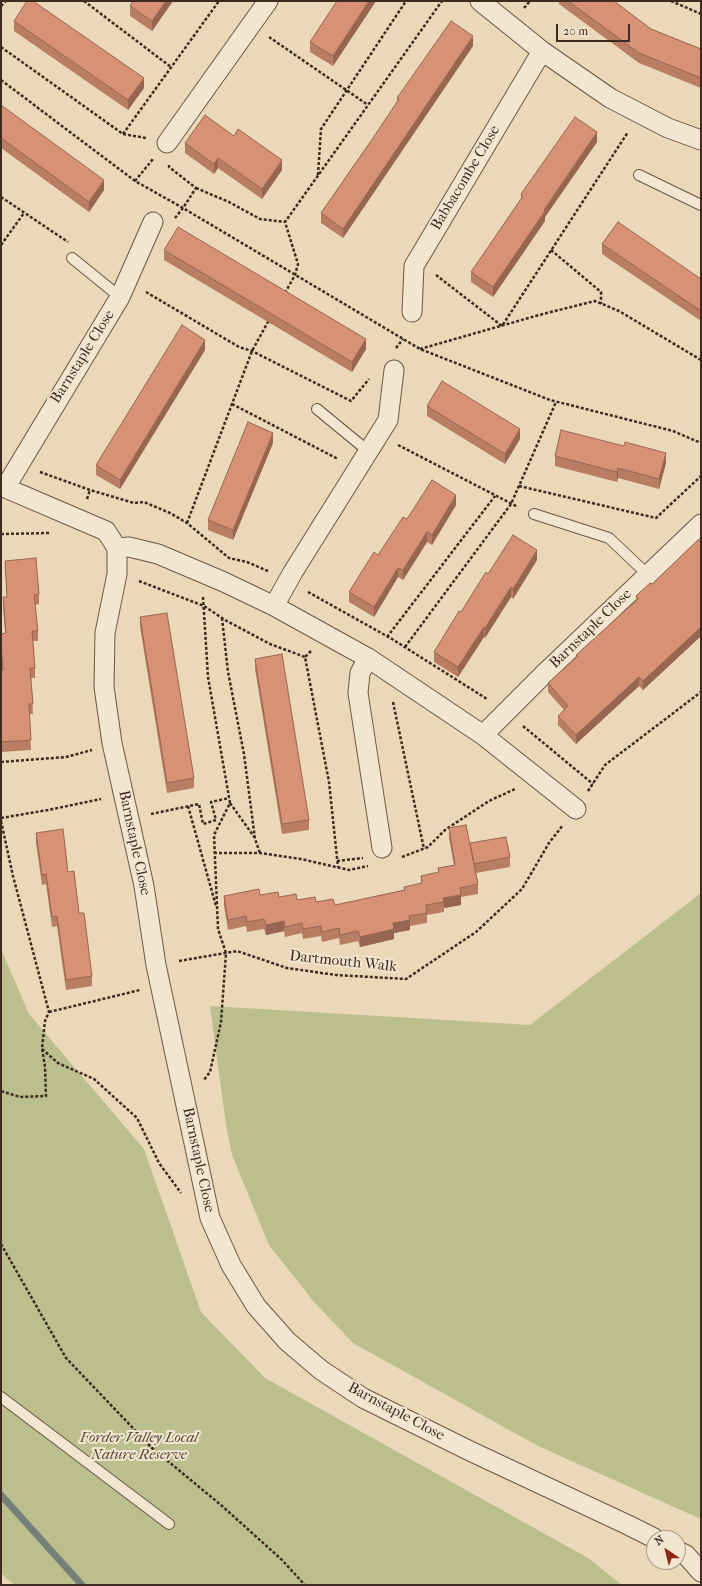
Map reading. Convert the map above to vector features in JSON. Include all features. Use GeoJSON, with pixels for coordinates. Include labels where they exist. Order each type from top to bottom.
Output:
{"type":"FeatureCollection","features":[{"type":"Feature","properties":{"kind":"street"},"geometry":{"type":"LineString","coordinates":[[167,143],[268,1]]}},
{"type":"Feature","properties":{"kind":"street"},"geometry":{"type":"LineString","coordinates":[[480,1],[542,51],[610,98],[668,128],[701,140]]}},
{"type":"Feature","properties":{"kind":"street","name":"Babbacombe Close"},"geometry":{"type":"LineString","coordinates":[[412,312],[414,266],[542,51]]}},
{"type":"Feature","properties":{"kind":"street","name":"Barnstaple Close"},"geometry":{"type":"LineString","coordinates":[[153,222],[124,289],[3,487],[106,531],[117,548],[117,574],[105,633],[104,687],[112,746],[144,886],[156,965],[210,1218],[231,1265],[256,1306],[287,1341],[321,1370],[363,1398],[470,1451],[646,1534]]}},
{"type":"Feature","properties":{"kind":"street"},"geometry":{"type":"LineString","coordinates":[[274,606],[356,469],[388,420],[394,370]]}},
{"type":"Feature","properties":{"kind":"street","name":"Barnstaple Close"},"geometry":{"type":"LineString","coordinates":[[482,735],[647,574],[701,524]]}},
{"type":"Feature","properties":{"kind":"street"},"geometry":{"type":"LineString","coordinates":[[117,548],[129,547],[158,554],[202,573],[274,606],[368,658],[482,735],[576,809]]}},
{"type":"Feature","properties":{"kind":"street"},"geometry":{"type":"LineString","coordinates":[[368,658],[360,673],[358,693],[382,848]]}},
{"type":"Feature","properties":{"kind":"street"},"geometry":{"type":"LineString","coordinates":[[686,1555],[701,1572]]}},
{"type":"Feature","properties":{"kind":"lane"},"geometry":{"type":"LineString","coordinates":[[639,175],[701,205]]}},
{"type":"Feature","properties":{"kind":"lane"},"geometry":{"type":"LineString","coordinates":[[72,258],[124,289]]}},
{"type":"Feature","properties":{"kind":"lane"},"geometry":{"type":"LineString","coordinates":[[317,409],[368,451]]}},
{"type":"Feature","properties":{"kind":"lane"},"geometry":{"type":"LineString","coordinates":[[534,514],[609,538],[647,574]]}},
{"type":"Feature","properties":{"kind":"lane"},"geometry":{"type":"LineString","coordinates":[[1,1397],[169,1524]]}},
{"type":"Feature","properties":{"kind":"path"},"geometry":{"type":"LineString","coordinates":[[1,6],[6,1]]}},
{"type":"Feature","properties":{"kind":"path"},"geometry":{"type":"LineString","coordinates":[[84,1],[171,68]]}},
{"type":"Feature","properties":{"kind":"path"},"geometry":{"type":"LineString","coordinates":[[123,134],[219,1]]}},
{"type":"Feature","properties":{"kind":"path"},"geometry":{"type":"LineString","coordinates":[[318,176],[321,129],[406,1]]}},
{"type":"Feature","properties":{"kind":"path"},"geometry":{"type":"LineString","coordinates":[[285,222],[442,1]]}},
{"type":"Feature","properties":{"kind":"path"},"geometry":{"type":"LineString","coordinates":[[671,1],[701,14]]}},
{"type":"Feature","properties":{"kind":"path"},"geometry":{"type":"LineString","coordinates":[[251,25],[368,105]]}},
{"type":"Feature","properties":{"kind":"path"},"geometry":{"type":"LineString","coordinates":[[1,47],[123,134],[167,143]]}},
{"type":"Feature","properties":{"kind":"path"},"geometry":{"type":"LineString","coordinates":[[1,80],[135,181],[420,349],[556,402],[673,431],[701,443]]}},
{"type":"Feature","properties":{"kind":"path"},"geometry":{"type":"LineString","coordinates":[[502,326],[640,113]]}},
{"type":"Feature","properties":{"kind":"path"},"geometry":{"type":"LineString","coordinates":[[135,181],[167,143]]}},
{"type":"Feature","properties":{"kind":"path"},"geometry":{"type":"LineString","coordinates":[[167,143],[169,167],[196,188],[229,202],[260,219],[285,222]]}},
{"type":"Feature","properties":{"kind":"path"},"geometry":{"type":"LineString","coordinates":[[153,222],[170,224],[196,188]]}},
{"type":"Feature","properties":{"kind":"path"},"geometry":{"type":"LineString","coordinates":[[1,197],[69,243]]}},
{"type":"Feature","properties":{"kind":"path"},"geometry":{"type":"LineString","coordinates":[[1,245],[24,213]]}},
{"type":"Feature","properties":{"kind":"path"},"geometry":{"type":"LineString","coordinates":[[284,295],[295,275],[298,264],[285,222]]}},
{"type":"Feature","properties":{"kind":"path"},"geometry":{"type":"LineString","coordinates":[[552,250],[601,292],[601,304]]}},
{"type":"Feature","properties":{"kind":"path"},"geometry":{"type":"LineString","coordinates":[[417,261],[502,326]]}},
{"type":"Feature","properties":{"kind":"path"},"geometry":{"type":"LineString","coordinates":[[124,289],[351,401],[370,378]]}},
{"type":"Feature","properties":{"kind":"path"},"geometry":{"type":"LineString","coordinates":[[420,349],[595,301],[619,311],[701,360]]}},
{"type":"Feature","properties":{"kind":"path"},"geometry":{"type":"LineString","coordinates":[[187,523],[252,351],[272,316]]}},
{"type":"Feature","properties":{"kind":"path"},"geometry":{"type":"LineString","coordinates":[[394,350],[403,339]]}},
{"type":"Feature","properties":{"kind":"path"},"geometry":{"type":"LineString","coordinates":[[405,647],[511,504],[556,402]]}},
{"type":"Feature","properties":{"kind":"path"},"geometry":{"type":"LineString","coordinates":[[232,404],[356,469]]}},
{"type":"Feature","properties":{"kind":"path"},"geometry":{"type":"LineString","coordinates":[[378,435],[511,504]]}},
{"type":"Feature","properties":{"kind":"path"},"geometry":{"type":"LineString","coordinates":[[519,486],[656,518],[701,476]]}},
{"type":"Feature","properties":{"kind":"path"},"geometry":{"type":"LineString","coordinates":[[388,637],[495,496]]}},
{"type":"Feature","properties":{"kind":"path"},"geometry":{"type":"LineString","coordinates":[[202,573],[208,677],[229,798],[230,802],[255,839]]}},
{"type":"Feature","properties":{"kind":"path"},"geometry":{"type":"LineString","coordinates":[[117,574],[157,587],[204,606],[222,618],[270,644],[305,657]]}},
{"type":"Feature","properties":{"kind":"path"},"geometry":{"type":"LineString","coordinates":[[222,618],[228,672],[244,754],[255,839],[260,853]]}},
{"type":"Feature","properties":{"kind":"path"},"geometry":{"type":"LineString","coordinates":[[305,657],[324,634]]}},
{"type":"Feature","properties":{"kind":"path"},"geometry":{"type":"LineString","coordinates":[[305,657],[329,782],[338,867]]}},
{"type":"Feature","properties":{"kind":"path"},"geometry":{"type":"LineString","coordinates":[[386,670],[424,848]]}},
{"type":"Feature","properties":{"kind":"path","name":"Dartmouth Walk"},"geometry":{"type":"LineString","coordinates":[[156,965],[237,951],[287,968],[336,975],[406,980],[476,932],[522,889],[549,843],[576,809],[605,765],[701,692]]}},
{"type":"Feature","properties":{"kind":"path"},"geometry":{"type":"LineString","coordinates":[[1,762],[66,757],[112,746]]}},
{"type":"Feature","properties":{"kind":"path"},"geometry":{"type":"LineString","coordinates":[[1,818],[48,810],[123,793]]}},
{"type":"Feature","properties":{"kind":"path"},"geometry":{"type":"LineString","coordinates":[[129,819],[199,804],[203,824],[216,820],[211,802],[229,798]]}},
{"type":"Feature","properties":{"kind":"path"},"geometry":{"type":"LineString","coordinates":[[185,1102],[210,1072],[221,1022],[226,953],[218,929],[214,835],[230,802]]}},
{"type":"Feature","properties":{"kind":"path"},"geometry":{"type":"LineString","coordinates":[[188,806],[217,911]]}},
{"type":"Feature","properties":{"kind":"path"},"geometry":{"type":"LineString","coordinates":[[1,821],[13,876],[49,1012],[45,1021],[42,1048],[45,1067],[46,1096],[20,1097],[1,1091]]}},
{"type":"Feature","properties":{"kind":"path"},"geometry":{"type":"LineString","coordinates":[[49,1012],[161,986]]}},
{"type":"Feature","properties":{"kind":"path"},"geometry":{"type":"LineString","coordinates":[[42,1048],[58,1063],[94,1079],[137,1118],[159,1163],[186,1200],[208,1210]]}},
{"type":"Feature","properties":{"kind":"path"},"geometry":{"type":"LineString","coordinates":[[1,1244],[66,1358],[152,1448],[222,1505],[281,1559],[304,1585]]}},
{"type":"Feature","properties":{"kind":"green space"},"geometry":{"type":"Polygon","coordinates":[[[701,893],[701,1519],[538,1446],[353,1343],[314,1302],[269,1245],[232,1155],[226,1125],[210,1006],[530,1025],[701,893]]]}},
{"type":"Feature","properties":{"kind":"green space","name":"Forder Valley Local Nature Reserve"},"geometry":{"type":"Polygon","coordinates":[[[1,949],[29,1014],[144,1149],[201,1312],[265,1378],[588,1558],[622,1585],[15,1585],[1,1573],[1,949]]]}},
{"type":"Feature","properties":{"kind":"building"},"geometry":{"type":"Polygon","coordinates":[[[27,1],[33,1],[144,78],[128,100],[14,21],[27,1]]]}},
{"type":"Feature","properties":{"kind":"building"},"geometry":{"type":"Polygon","coordinates":[[[133,1],[166,1],[152,21],[130,6],[133,1]]]}},
{"type":"Feature","properties":{"kind":"building"},"geometry":{"type":"Polygon","coordinates":[[[337,1],[369,1],[333,56],[310,42],[337,1]]]}},
{"type":"Feature","properties":{"kind":"building"},"geometry":{"type":"Polygon","coordinates":[[[568,1],[614,1],[651,29],[701,49],[701,78],[639,53],[568,1]]]}},
{"type":"Feature","properties":{"kind":"building"},"geometry":{"type":"Polygon","coordinates":[[[451,21],[473,36],[343,229],[321,213],[399,99],[397,98],[451,21]]]}},
{"type":"Feature","properties":{"kind":"building"},"geometry":{"type":"Polygon","coordinates":[[[1,105],[104,180],[89,202],[1,138],[1,105]]]}},
{"type":"Feature","properties":{"kind":"building"},"geometry":{"type":"Polygon","coordinates":[[[205,115],[234,136],[238,129],[282,160],[262,189],[218,158],[214,164],[185,143],[205,115]]]}},
{"type":"Feature","properties":{"kind":"building"},"geometry":{"type":"Polygon","coordinates":[[[575,117],[597,132],[493,287],[471,272],[523,196],[521,194],[575,117]]]}},
{"type":"Feature","properties":{"kind":"building"},"geometry":{"type":"Polygon","coordinates":[[[618,222],[701,279],[701,311],[602,244],[618,222]]]}},
{"type":"Feature","properties":{"kind":"building"},"geometry":{"type":"Polygon","coordinates":[[[178,227],[366,339],[352,362],[164,250],[178,227]]]}},
{"type":"Feature","properties":{"kind":"building"},"geometry":{"type":"Polygon","coordinates":[[[182,325],[205,340],[120,480],[96,465],[182,325]]]}},
{"type":"Feature","properties":{"kind":"building"},"geometry":{"type":"Polygon","coordinates":[[[442,381],[520,429],[505,454],[427,406],[442,381]]]}},
{"type":"Feature","properties":{"kind":"building"},"geometry":{"type":"Polygon","coordinates":[[[248,422],[273,433],[233,530],[208,520],[248,422]]]}},
{"type":"Feature","properties":{"kind":"building"},"geometry":{"type":"Polygon","coordinates":[[[561,430],[624,446],[625,442],[666,453],[659,479],[618,468],[617,472],[555,456],[561,430]]]}},
{"type":"Feature","properties":{"kind":"building"},"geometry":{"type":"Polygon","coordinates":[[[432,480],[456,495],[432,535],[427,532],[403,570],[398,568],[374,607],[349,592],[374,552],[378,555],[403,517],[407,519],[432,480]]]}},
{"type":"Feature","properties":{"kind":"building"},"geometry":{"type":"Polygon","coordinates":[[[513,535],[537,550],[513,589],[511,587],[458,667],[434,652],[459,611],[461,612],[486,572],[488,574],[513,535]]]}},
{"type":"Feature","properties":{"kind":"building"},"geometry":{"type":"Polygon","coordinates":[[[698,540],[701,543],[701,627],[643,681],[639,677],[576,735],[558,716],[568,706],[548,683],[578,656],[576,655],[638,599],[636,596],[650,583],[652,584],[698,540]]]}},
{"type":"Feature","properties":{"kind":"building"},"geometry":{"type":"Polygon","coordinates":[[[36,558],[39,594],[34,595],[38,631],[32,631],[35,668],[30,668],[33,704],[29,704],[31,740],[1,742],[1,670],[3,670],[1,634],[6,633],[3,597],[7,597],[5,561],[36,558]]]}},
{"type":"Feature","properties":{"kind":"building"},"geometry":{"type":"Polygon","coordinates":[[[167,613],[194,778],[167,783],[140,617],[167,613]]]}},
{"type":"Feature","properties":{"kind":"building"},"geometry":{"type":"Polygon","coordinates":[[[282,654],[309,820],[282,824],[255,659],[282,654]]]}},
{"type":"Feature","properties":{"kind":"building"},"geometry":{"type":"Polygon","coordinates":[[[466,825],[478,884],[460,888],[461,895],[443,898],[444,902],[426,905],[427,913],[409,916],[410,920],[393,923],[394,929],[360,937],[358,931],[340,935],[339,928],[322,932],[321,926],[303,929],[302,923],[285,927],[284,921],[266,925],[264,919],[247,922],[246,916],[228,920],[224,896],[259,889],[260,895],[278,892],[279,897],[296,894],[297,900],[315,897],[316,902],[333,899],[335,905],[405,890],[404,887],[422,883],[421,876],[439,872],[438,868],[455,865],[449,828],[466,825]]]}},
{"type":"Feature","properties":{"kind":"building"},"geometry":{"type":"Polygon","coordinates":[[[63,829],[68,872],[74,871],[79,913],[84,913],[92,976],[66,980],[57,916],[52,917],[46,874],[42,875],[36,833],[63,829]]]}},
{"type":"Feature","properties":{"kind":"building"},"geometry":{"type":"Polygon","coordinates":[[[506,837],[510,857],[474,864],[470,843],[506,837]]]}},
{"type":"Feature","properties":{"kind":"waterway"},"geometry":{"type":"LineString","coordinates":[[1,1495],[82,1585]]}}]}
